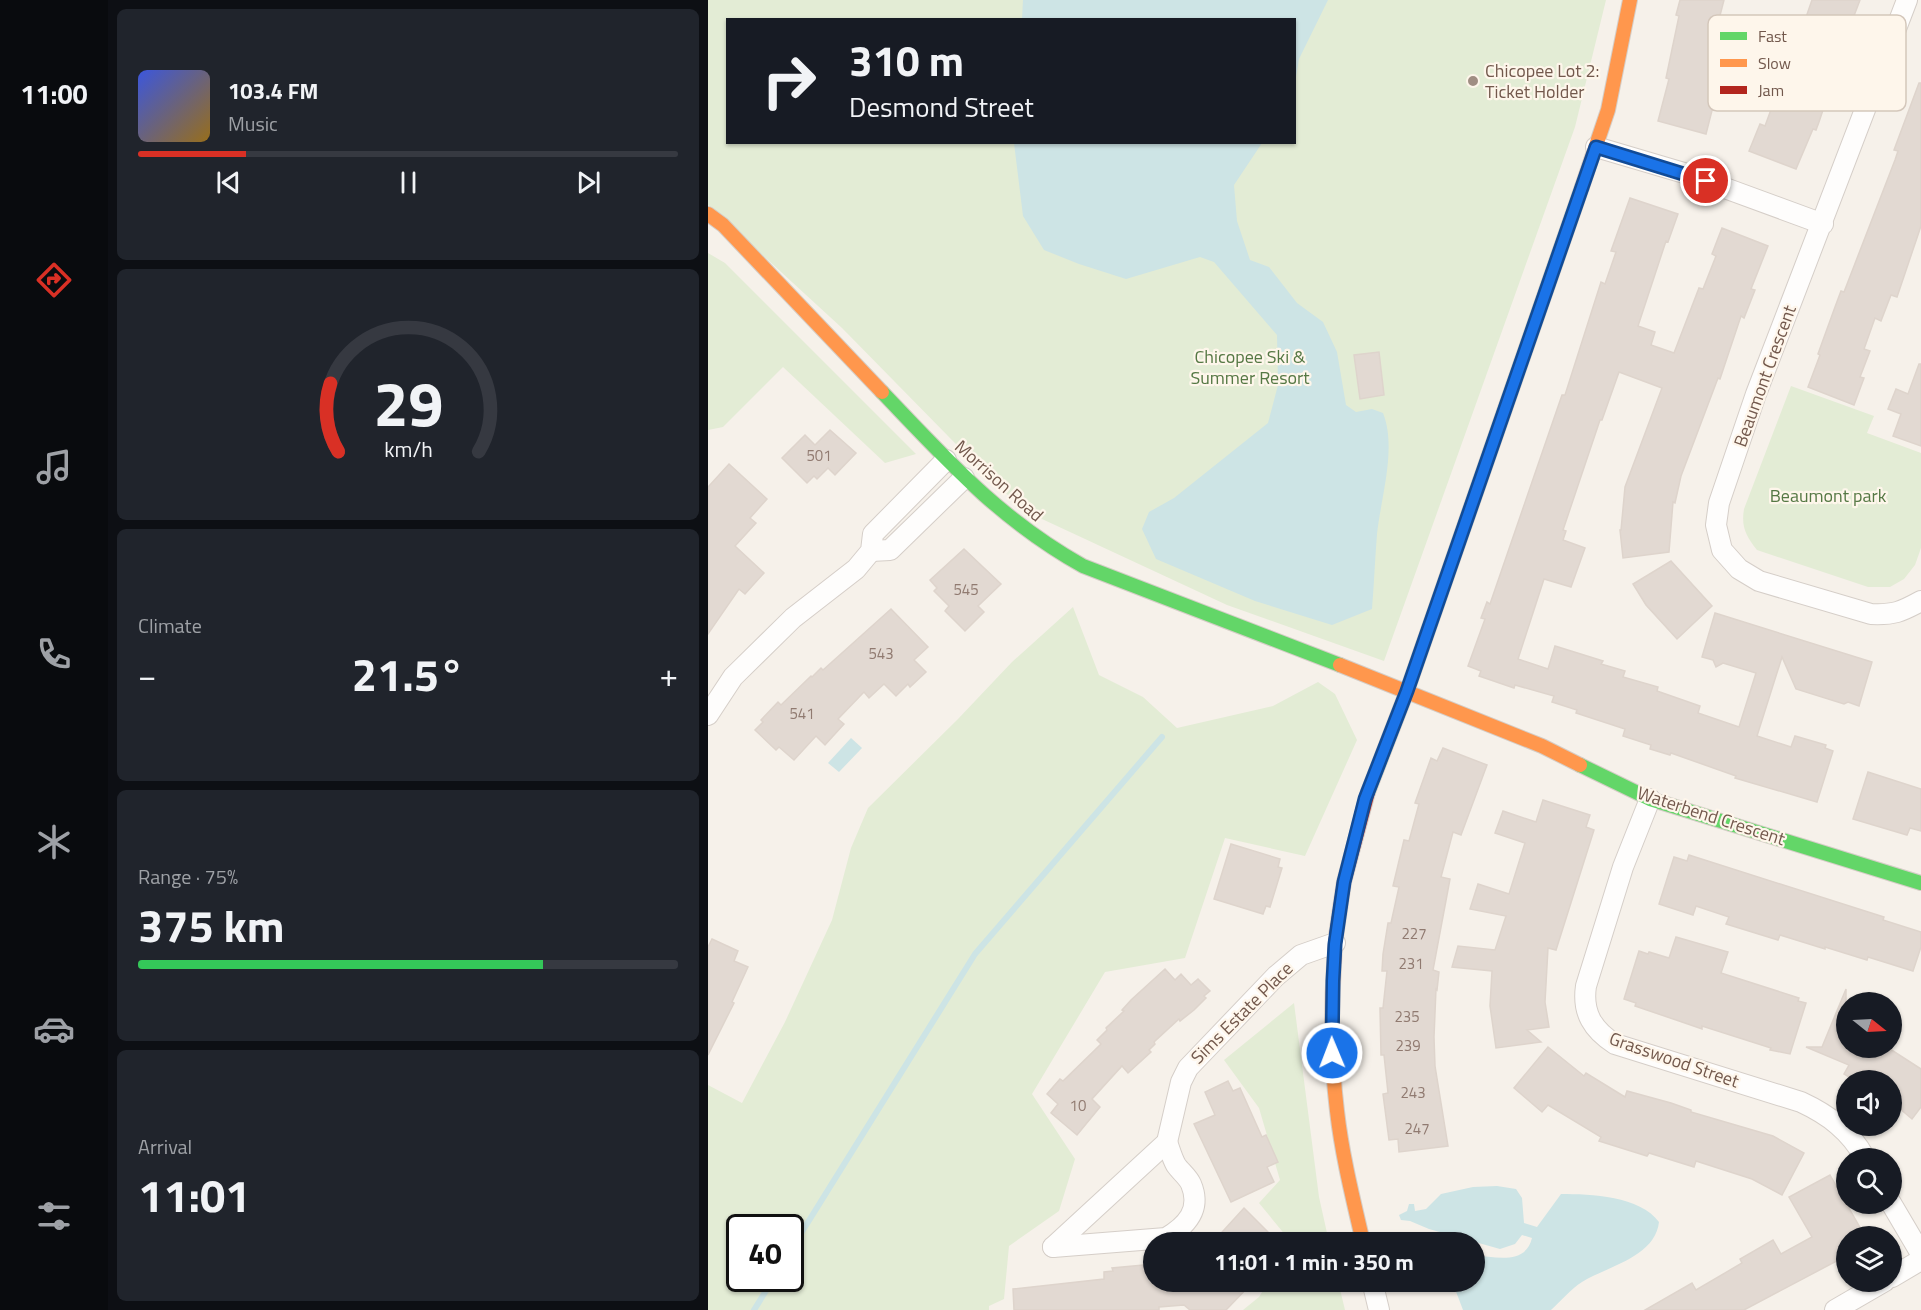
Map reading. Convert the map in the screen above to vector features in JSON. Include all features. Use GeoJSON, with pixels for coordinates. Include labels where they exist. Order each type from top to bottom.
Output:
{"type":"FeatureCollection","features":[{"type":"Feature","properties":{"kind":"street"},"geometry":{"type":"LineString","coordinates":[[1361,1232],[1337,1113],[1332,1034],[1335,944],[1344,882],[1365,799],[1407,691],[1608,110],[1630,0]]}},
{"type":"Feature","properties":{"kind":"street","name":"Beaumont Crescent"},"geometry":{"type":"LineString","coordinates":[[1901,15],[1907,0]]}},
{"type":"Feature","properties":{"kind":"street","name":"Beaumont Crescent"},"geometry":{"type":"LineString","coordinates":[[1865,111],[1756,394],[1719,503],[1716,525],[1722,550],[1739,569],[1759,581],[1871,614],[1889,615],[1902,612],[1921,601]]}},
{"type":"Feature","properties":{"kind":"street"},"geometry":{"type":"LineString","coordinates":[[1596,147],[1684,174],[1823,224]]}},
{"type":"Feature","properties":{"kind":"street","name":"Morrison Road"},"geometry":{"type":"LineString","coordinates":[[708,214],[723,225],[964,478],[996,508],[1027,532],[1083,566],[1407,691]]}},
{"type":"Feature","properties":{"kind":"street"},"geometry":{"type":"LineString","coordinates":[[708,715],[733,678],[793,618],[856,569],[871,551],[873,534],[946,460]]}},
{"type":"Feature","properties":{"kind":"street"},"geometry":{"type":"LineString","coordinates":[[871,551],[890,549],[964,478]]}},
{"type":"Feature","properties":{"kind":"street","name":"Waterbend Crescent"},"geometry":{"type":"LineString","coordinates":[[1407,691],[1542,746],[1650,799],[1921,884]]}},
{"type":"Feature","properties":{"kind":"street","name":"Grasswood Street"},"geometry":{"type":"LineString","coordinates":[[1650,799],[1623,867],[1586,986],[1585,1006],[1591,1023],[1601,1035],[1615,1044],[1817,1109],[1847,1132],[1858,1148]]}},
{"type":"Feature","properties":{"kind":"street","name":"Sims Estate Place"},"geometry":{"type":"LineString","coordinates":[[1167,1142],[1181,1082],[1188,1068],[1276,976],[1302,955],[1335,944]]}},
{"type":"Feature","properties":{"kind":"street"},"geometry":{"type":"LineString","coordinates":[[1167,1142],[1177,1166],[1191,1183],[1194,1199],[1192,1215],[1182,1229],[1166,1238],[1053,1247],[1167,1142]]}},
{"type":"Feature","properties":{"kind":"street"},"geometry":{"type":"LineString","coordinates":[[1897,1214],[1921,1254]]}},
{"type":"Feature","properties":{"kind":"street"},"geometry":{"type":"LineString","coordinates":[[1902,1271],[1921,1260]]}},
{"type":"Feature","properties":{"kind":"street"},"geometry":{"type":"LineString","coordinates":[[1375,1292],[1379,1310]]}},
{"type":"Feature","properties":{"kind":"street"},"geometry":{"type":"LineString","coordinates":[[1835,1310],[1866,1292]]}},
{"type":"Feature","properties":{"kind":"green space","name":"Chicopee Ski & Summer Resort"},"geometry":{"type":"Polygon","coordinates":[[[708,0],[1606,0],[1575,127],[1384,661],[1227,605],[1042,519],[1001,490],[842,328],[708,205],[708,0]]]}},
{"type":"Feature","properties":{"kind":"green space"},"geometry":{"type":"Polygon","coordinates":[[[708,253],[725,263],[916,454],[885,463],[783,367],[723,427],[708,430],[708,253]]]}},
{"type":"Feature","properties":{"kind":"green space","name":"Beaumont park"},"geometry":{"type":"Polygon","coordinates":[[[1791,386],[1874,416],[1867,433],[1921,453],[1921,548],[1915,565],[1904,579],[1890,587],[1868,587],[1757,550],[1747,536],[1743,521],[1744,509],[1791,386]]]}},
{"type":"Feature","properties":{"kind":"green space"},"geometry":{"type":"Polygon","coordinates":[[[1073,607],[1099,675],[1143,697],[1177,728],[1273,706],[1318,682],[1335,694],[1357,740],[1305,856],[1225,838],[1185,958],[1105,972],[1032,1094],[1075,1159],[1059,1211],[1009,1246],[1004,1299],[989,1306],[989,1310],[708,1310],[708,1085],[742,1103],[785,1022],[832,920],[851,848],[868,808],[1012,662],[1073,607]]]}},
{"type":"Feature","properties":{"kind":"green space"},"geometry":{"type":"Polygon","coordinates":[[[1294,1003],[1319,1197],[1327,1232],[1283,1232],[1259,1203],[1280,1180],[1259,1108],[1224,1060],[1294,1003]]]}},
{"type":"Feature","properties":{"kind":"green space"},"geometry":{"type":"Polygon","coordinates":[[[1262,1292],[1341,1292],[1345,1310],[1243,1310],[1262,1292]]]}},
{"type":"Feature","properties":{"kind":"shaded area"},"geometry":{"type":"Polygon","coordinates":[[[1023,0],[1328,0],[1299,59],[1296,77],[1296,18],[1022,18],[1023,0]]]}},
{"type":"Feature","properties":{"kind":"shaded area"},"geometry":{"type":"Polygon","coordinates":[[[1014,144],[1261,144],[1234,185],[1237,221],[1250,260],[1269,267],[1297,303],[1323,322],[1337,352],[1346,405],[1356,412],[1372,409],[1383,413],[1387,427],[1389,441],[1387,473],[1377,534],[1372,609],[1332,625],[1255,601],[1156,559],[1142,529],[1149,512],[1174,498],[1268,423],[1278,385],[1277,335],[1214,262],[1200,257],[1126,279],[1044,250],[1023,216],[1014,144]]]}},
{"type":"Feature","properties":{"kind":"shaded area"},"geometry":{"type":"Polygon","coordinates":[[[851,738],[862,748],[839,772],[828,763],[851,738]]]}},
{"type":"Feature","properties":{"kind":"shaded area"},"geometry":{"type":"Polygon","coordinates":[[[1497,1186],[1516,1189],[1522,1198],[1524,1223],[1537,1227],[1561,1194],[1600,1196],[1628,1202],[1651,1213],[1659,1222],[1656,1234],[1640,1252],[1582,1282],[1551,1310],[1463,1310],[1456,1292],[1485,1292],[1485,1257],[1516,1256],[1523,1253],[1532,1238],[1522,1235],[1515,1244],[1500,1249],[1485,1245],[1485,1232],[1440,1232],[1401,1220],[1399,1215],[1407,1211],[1409,1204],[1414,1204],[1415,1211],[1426,1209],[1441,1194],[1473,1187],[1497,1186]]]}},
{"type":"Feature","properties":{"kind":"building"},"geometry":{"type":"Polygon","coordinates":[[[1680,0],[1724,0],[1720,15],[1708,15],[1708,111],[1712,111],[1706,134],[1658,121],[1669,79],[1666,78],[1679,16],[1676,15],[1680,0]]]}},
{"type":"Feature","properties":{"kind":"building"},"geometry":{"type":"Polygon","coordinates":[[[1812,0],[1860,0],[1854,15],[1807,15],[1812,0]]]}},
{"type":"Feature","properties":{"kind":"building"},"geometry":{"type":"Polygon","coordinates":[[[1919,83],[1921,83],[1921,226],[1897,297],[1891,295],[1881,321],[1875,318],[1864,349],[1870,351],[1860,377],[1864,378],[1854,405],[1808,387],[1841,291],[1844,292],[1895,160],[1898,151],[1894,150],[1919,83]]]}},
{"type":"Feature","properties":{"kind":"building"},"geometry":{"type":"Polygon","coordinates":[[[1770,111],[1823,111],[1816,130],[1813,129],[1796,169],[1749,151],[1760,124],[1765,126],[1770,111]]]}},
{"type":"Feature","properties":{"kind":"building"},"geometry":{"type":"Polygon","coordinates":[[[1630,198],[1678,214],[1668,242],[1666,241],[1638,326],[1655,332],[1651,345],[1674,353],[1699,288],[1703,289],[1716,256],[1712,254],[1722,228],[1768,246],[1751,289],[1755,290],[1744,318],[1741,316],[1720,379],[1718,378],[1681,476],[1675,503],[1673,502],[1669,552],[1623,558],[1620,530],[1625,487],[1662,388],[1619,372],[1602,420],[1600,420],[1563,530],[1566,531],[1563,540],[1585,548],[1571,587],[1544,579],[1518,659],[1548,669],[1555,646],[1603,661],[1601,664],[1625,671],[1623,677],[1658,687],[1657,691],[1700,706],[1698,713],[1739,727],[1756,673],[1723,663],[1716,667],[1713,660],[1702,657],[1715,613],[1872,662],[1859,706],[1848,702],[1844,704],[1796,689],[1782,657],[1757,736],[1791,747],[1795,736],[1826,745],[1825,748],[1833,751],[1817,802],[1735,778],[1736,776],[1671,753],[1670,755],[1650,749],[1651,745],[1623,736],[1625,729],[1576,713],[1577,710],[1552,702],[1554,696],[1515,685],[1514,688],[1479,676],[1481,671],[1468,666],[1485,619],[1481,618],[1487,602],[1490,604],[1562,395],[1565,395],[1601,282],[1605,284],[1616,252],[1611,251],[1630,198]]]}},
{"type":"Feature","properties":{"kind":"building"},"geometry":{"type":"Polygon","coordinates":[[[1379,352],[1384,395],[1360,399],[1354,355],[1379,352]]]}},
{"type":"Feature","properties":{"kind":"building"},"geometry":{"type":"Polygon","coordinates":[[[1919,364],[1921,364],[1921,446],[1893,436],[1901,414],[1888,409],[1896,389],[1908,394],[1919,364]]]}},
{"type":"Feature","properties":{"kind":"building"},"geometry":{"type":"Polygon","coordinates":[[[830,430],[856,453],[835,475],[828,468],[817,479],[814,476],[807,483],[782,458],[805,435],[815,445],[830,430]]]}},
{"type":"Feature","properties":{"kind":"building"},"geometry":{"type":"Polygon","coordinates":[[[729,464],[767,499],[750,518],[756,523],[735,546],[764,573],[745,594],[739,589],[708,634],[708,487],[729,464]]]}},
{"type":"Feature","properties":{"kind":"building"},"geometry":{"type":"Polygon","coordinates":[[[964,549],[1001,584],[978,606],[984,612],[965,631],[945,611],[949,606],[934,591],[937,588],[930,580],[964,549]]]}},
{"type":"Feature","properties":{"kind":"building"},"geometry":{"type":"Polygon","coordinates":[[[1671,561],[1712,606],[1677,639],[1646,605],[1633,584],[1671,561]]]}},
{"type":"Feature","properties":{"kind":"building"},"geometry":{"type":"Polygon","coordinates":[[[891,609],[928,647],[914,660],[926,672],[910,687],[908,684],[896,696],[884,684],[869,698],[864,692],[838,719],[844,724],[825,745],[816,736],[794,760],[779,747],[776,750],[755,730],[778,702],[781,705],[811,676],[821,668],[823,670],[891,609]]]}},
{"type":"Feature","properties":{"kind":"building"},"geometry":{"type":"Polygon","coordinates":[[[1443,748],[1487,765],[1461,835],[1453,832],[1441,877],[1450,879],[1433,970],[1439,972],[1434,1037],[1435,1066],[1448,1146],[1399,1152],[1398,1139],[1389,1140],[1383,1094],[1388,1093],[1384,1055],[1381,1055],[1380,1008],[1383,1008],[1387,971],[1382,971],[1383,954],[1388,923],[1391,923],[1399,887],[1393,886],[1404,840],[1409,841],[1419,804],[1415,803],[1431,758],[1437,761],[1443,748]]]}},
{"type":"Feature","properties":{"kind":"building"},"geometry":{"type":"Polygon","coordinates":[[[1868,772],[1921,789],[1921,831],[1910,828],[1907,835],[1853,819],[1868,772]]]}},
{"type":"Feature","properties":{"kind":"building"},"geometry":{"type":"Polygon","coordinates":[[[1543,800],[1590,815],[1586,827],[1594,830],[1556,950],[1548,948],[1545,1002],[1549,1027],[1527,1030],[1541,1042],[1496,1048],[1490,1006],[1492,971],[1452,967],[1458,946],[1495,950],[1506,916],[1470,909],[1478,884],[1509,894],[1525,843],[1495,833],[1503,811],[1536,822],[1543,800]]]}},
{"type":"Feature","properties":{"kind":"building"},"geometry":{"type":"Polygon","coordinates":[[[1231,844],[1280,859],[1278,867],[1282,868],[1270,907],[1266,906],[1263,914],[1214,899],[1231,844]]]}},
{"type":"Feature","properties":{"kind":"building"},"geometry":{"type":"Polygon","coordinates":[[[1689,855],[1884,917],[1883,920],[1921,932],[1921,947],[1913,971],[1780,935],[1778,940],[1726,924],[1729,917],[1696,906],[1693,915],[1659,904],[1674,857],[1687,861],[1689,855]]]}},
{"type":"Feature","properties":{"kind":"building"},"geometry":{"type":"Polygon","coordinates":[[[1676,937],[1728,952],[1721,973],[1799,998],[1798,1001],[1806,1003],[1790,1054],[1770,1050],[1771,1048],[1702,1026],[1702,1029],[1635,1006],[1636,1003],[1624,999],[1639,951],[1669,958],[1676,937]]]}},
{"type":"Feature","properties":{"kind":"building"},"geometry":{"type":"Polygon","coordinates":[[[712,939],[738,951],[734,961],[748,967],[732,1002],[734,1003],[708,1055],[708,947],[712,939]]]}},
{"type":"Feature","properties":{"kind":"building"},"geometry":{"type":"Polygon","coordinates":[[[1165,969],[1175,980],[1181,974],[1191,985],[1198,979],[1210,991],[1194,1010],[1180,1021],[1179,1019],[1154,1042],[1155,1044],[1149,1050],[1151,1052],[1128,1073],[1122,1066],[1092,1099],[1100,1107],[1077,1135],[1051,1113],[1058,1104],[1047,1094],[1060,1079],[1063,1081],[1101,1044],[1097,1040],[1107,1030],[1106,1028],[1124,1011],[1122,1010],[1131,1000],[1165,969]]]}},
{"type":"Feature","properties":{"kind":"building"},"geometry":{"type":"Polygon","coordinates":[[[1836,1013],[1836,1058],[1902,1057],[1921,1069],[1921,1107],[1912,1119],[1902,1110],[1902,1070],[1846,1070],[1849,1065],[1806,1047],[1822,1047],[1836,1013]]]}},
{"type":"Feature","properties":{"kind":"building"},"geometry":{"type":"Polygon","coordinates":[[[1548,1047],[1584,1076],[1586,1073],[1625,1097],[1627,1091],[1671,1103],[1691,1110],[1691,1112],[1773,1136],[1804,1153],[1782,1195],[1752,1179],[1696,1161],[1694,1167],[1599,1141],[1601,1137],[1548,1105],[1542,1112],[1514,1088],[1548,1047]]]}},
{"type":"Feature","properties":{"kind":"building"},"geometry":{"type":"Polygon","coordinates":[[[1228,1081],[1233,1091],[1240,1088],[1262,1137],[1266,1135],[1278,1162],[1267,1167],[1274,1182],[1231,1202],[1194,1124],[1215,1115],[1205,1092],[1228,1081]]]}},
{"type":"Feature","properties":{"kind":"building"},"geometry":{"type":"Polygon","coordinates":[[[1830,1175],[1836,1186],[1836,1214],[1852,1214],[1859,1226],[1836,1226],[1836,1261],[1744,1310],[1645,1310],[1692,1283],[1696,1290],[1742,1263],[1740,1259],[1773,1240],[1781,1254],[1812,1237],[1789,1197],[1830,1175]]]}},
{"type":"Feature","properties":{"kind":"building"},"geometry":{"type":"Polygon","coordinates":[[[1244,1208],[1268,1232],[1222,1232],[1244,1208]]]}},
{"type":"Feature","properties":{"kind":"building"},"geometry":{"type":"Polygon","coordinates":[[[1143,1265],[1143,1292],[1243,1292],[1226,1310],[1190,1310],[1184,1305],[1159,1307],[1159,1310],[1014,1310],[1013,1289],[1104,1279],[1104,1272],[1113,1271],[1112,1268],[1143,1265]]]}},
{"type":"Feature","properties":{"kind":"waterway"},"geometry":{"type":"LineString","coordinates":[[804,1229],[975,954],[1162,737]]}},
{"type":"Feature","properties":{"kind":"waterway"},"geometry":{"type":"LineString","coordinates":[[754,1310],[765,1292]]}},
{"type":"Feature","properties":{"kind":"traffic: fast"},"geometry":{"type":"LineString","coordinates":[[1368,792],[1407,691],[1582,187]]}},
{"type":"Feature","properties":{"kind":"traffic: fast"},"geometry":{"type":"LineString","coordinates":[[882,392],[975,487],[1025,529],[1083,566],[1340,665]]}},
{"type":"Feature","properties":{"kind":"traffic: fast"},"geometry":{"type":"LineString","coordinates":[[1580,765],[1650,799],[1921,883]]}},
{"type":"Feature","properties":{"kind":"traffic: slow"},"geometry":{"type":"LineString","coordinates":[[1582,187],[1608,110],[1630,0]]}},
{"type":"Feature","properties":{"kind":"traffic: slow"},"geometry":{"type":"LineString","coordinates":[[708,214],[723,225],[882,392]]}},
{"type":"Feature","properties":{"kind":"traffic: slow"},"geometry":{"type":"LineString","coordinates":[[1340,665],[1542,746],[1580,765]]}},
{"type":"Feature","properties":{"kind":"traffic: slow"},"geometry":{"type":"LineString","coordinates":[[1334,965],[1332,1038],[1335,1093],[1345,1160],[1361,1232]]}},
{"type":"Feature","properties":{"kind":"traffic: jam"},"geometry":{"type":"LineString","coordinates":[[1334,965],[1344,882],[1368,792]]}},
{"type":"Feature","properties":{"kind":"place","name":"Chicopee Lot 2: Ticket Holder"},"geometry":{"type":"Point","coordinates":[1473,81]}},
{"type":"Feature","properties":{"kind":"route"},"geometry":{"type":"LineString","coordinates":[[1332,1053],[1335,944],[1344,882],[1365,799],[1407,691],[1596,147],[1706,181]]}}]}
